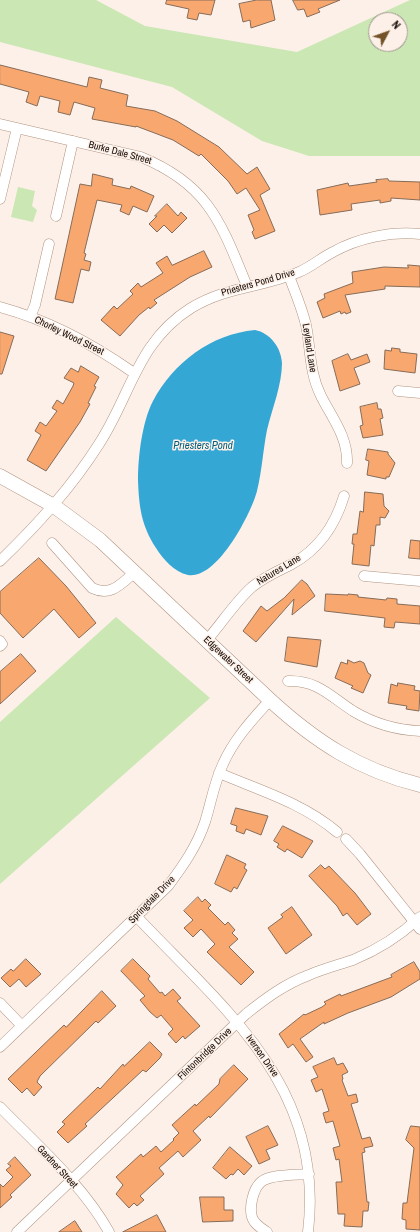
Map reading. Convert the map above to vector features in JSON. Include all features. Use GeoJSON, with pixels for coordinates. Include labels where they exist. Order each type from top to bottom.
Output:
{"type":"FeatureCollection","features":[{"type":"Feature","properties":{"kind":"street","name":"Burke Dale Street"},"geometry":{"type":"LineString","coordinates":[[0,124],[141,158],[166,168],[192,187],[216,215],[225,232],[247,286]]}},
{"type":"Feature","properties":{"kind":"street"},"geometry":{"type":"LineString","coordinates":[[0,199],[17,128]]}},
{"type":"Feature","properties":{"kind":"street"},"geometry":{"type":"LineString","coordinates":[[56,216],[74,141]]}},
{"type":"Feature","properties":{"kind":"street","name":"Priesters Pond Drive"},"geometry":{"type":"LineString","coordinates":[[54,506],[81,472],[100,442],[144,355],[158,337],[173,322],[208,299],[247,286],[289,276],[354,243],[393,234],[420,234]]}},
{"type":"Feature","properties":{"kind":"street"},"geometry":{"type":"LineString","coordinates":[[30,317],[35,305],[49,244]]}},
{"type":"Feature","properties":{"kind":"street","name":"Leyland Lane"},"geometry":{"type":"LineString","coordinates":[[289,276],[306,326],[309,358],[314,377],[321,396],[343,436],[348,455],[347,463]]}},
{"type":"Feature","properties":{"kind":"street","name":"Chorley Wood Street"},"geometry":{"type":"LineString","coordinates":[[0,307],[30,317],[87,343],[134,373]]}},
{"type":"Feature","properties":{"kind":"street"},"geometry":{"type":"LineString","coordinates":[[398,390],[420,393]]}},
{"type":"Feature","properties":{"kind":"street","name":"Edgewater Street"},"geometry":{"type":"LineString","coordinates":[[0,476],[54,506],[100,540],[297,725],[345,757],[372,770],[420,785]]}},
{"type":"Feature","properties":{"kind":"street","name":"Natures Lane"},"geometry":{"type":"LineString","coordinates":[[207,640],[252,588],[265,578],[293,563],[309,552],[328,534],[338,515],[344,496]]}},
{"type":"Feature","properties":{"kind":"street"},"geometry":{"type":"LineString","coordinates":[[0,560],[29,533],[54,506]]}},
{"type":"Feature","properties":{"kind":"street"},"geometry":{"type":"LineString","coordinates":[[52,543],[92,588],[100,592],[115,590],[135,572]]}},
{"type":"Feature","properties":{"kind":"street"},"geometry":{"type":"LineString","coordinates":[[364,576],[420,581]]}},
{"type":"Feature","properties":{"kind":"street"},"geometry":{"type":"LineString","coordinates":[[0,641],[2,644],[0,646]]}},
{"type":"Feature","properties":{"kind":"street"},"geometry":{"type":"LineString","coordinates":[[288,681],[310,683],[368,719],[388,726],[420,731]]}},
{"type":"Feature","properties":{"kind":"street","name":"Springdale Drive"},"geometry":{"type":"LineString","coordinates":[[0,1047],[168,886],[183,867],[196,844],[205,822],[219,773],[233,745],[246,727],[270,700]]}},
{"type":"Feature","properties":{"kind":"street"},"geometry":{"type":"LineString","coordinates":[[219,773],[294,804],[312,814],[337,832]]}},
{"type":"Feature","properties":{"kind":"street"},"geometry":{"type":"LineString","coordinates":[[346,839],[418,922]]}},
{"type":"Feature","properties":{"kind":"street","name":"Iverson Drive"},"geometry":{"type":"LineString","coordinates":[[137,916],[238,1023],[262,1053],[283,1087],[302,1137],[309,1174],[308,1232]]}},
{"type":"Feature","properties":{"kind":"street","name":"Flintonbridge Drive"},"geometry":{"type":"LineString","coordinates":[[17,1232],[265,999],[286,985],[308,975],[352,960],[374,950],[418,922]]}},
{"type":"Feature","properties":{"kind":"street"},"geometry":{"type":"LineString","coordinates":[[0,1003],[22,1026]]}},
{"type":"Feature","properties":{"kind":"street","name":"Gardner Street"},"geometry":{"type":"LineString","coordinates":[[0,1107],[71,1181],[90,1203],[109,1232]]}},
{"type":"Feature","properties":{"kind":"street"},"geometry":{"type":"LineString","coordinates":[[267,1232],[258,1227],[252,1217],[251,1206],[255,1192],[261,1182],[271,1177],[309,1174]]}},
{"type":"Feature","properties":{"kind":"green space"},"geometry":{"type":"Polygon","coordinates":[[[0,0],[96,0],[145,26],[297,52],[368,19],[368,52],[408,52],[408,12],[384,12],[410,0],[420,0],[420,156],[309,156],[262,141],[172,87],[0,42],[0,0]]]}},
{"type":"Feature","properties":{"kind":"green space"},"geometry":{"type":"Polygon","coordinates":[[[18,187],[35,191],[32,206],[37,210],[33,222],[11,217],[18,187]]]}},
{"type":"Feature","properties":{"kind":"green space"},"geometry":{"type":"Polygon","coordinates":[[[116,617],[210,698],[0,884],[0,722],[116,617]]]}},
{"type":"Feature","properties":{"kind":"water","name":"Priesters Pond"},"geometry":{"type":"Polygon","coordinates":[[[255,330],[265,334],[274,342],[277,346],[282,363],[279,388],[267,430],[257,491],[248,515],[231,544],[221,557],[199,574],[188,575],[178,571],[162,556],[151,540],[144,523],[139,498],[138,480],[143,429],[149,409],[161,387],[182,363],[209,344],[223,337],[255,330]]]}},
{"type":"Feature","properties":{"kind":"building"},"geometry":{"type":"Polygon","coordinates":[[[167,0],[215,0],[211,15],[199,13],[197,20],[187,18],[189,9],[166,4],[167,0]]]}},
{"type":"Feature","properties":{"kind":"building"},"geometry":{"type":"Polygon","coordinates":[[[257,0],[271,0],[275,20],[251,28],[250,20],[243,22],[239,4],[257,0]]]}},
{"type":"Feature","properties":{"kind":"building"},"geometry":{"type":"Polygon","coordinates":[[[293,0],[340,0],[318,9],[320,12],[307,17],[304,9],[298,10],[293,0]]]}},
{"type":"Feature","properties":{"kind":"building"},"geometry":{"type":"Polygon","coordinates":[[[0,65],[87,87],[89,77],[102,80],[100,88],[128,95],[126,106],[155,111],[177,121],[219,147],[247,174],[257,167],[270,189],[260,195],[275,231],[255,239],[252,232],[254,230],[248,215],[260,210],[246,188],[237,194],[228,181],[201,154],[199,156],[173,140],[136,126],[92,119],[95,108],[74,102],[70,115],[58,112],[60,101],[40,96],[37,106],[26,102],[29,92],[0,84],[0,65]]]}},
{"type":"Feature","properties":{"kind":"building"},"geometry":{"type":"Polygon","coordinates":[[[93,174],[113,179],[112,185],[130,189],[131,186],[154,196],[147,212],[133,206],[129,215],[120,211],[122,205],[97,200],[84,253],[86,254],[84,260],[91,262],[89,271],[81,269],[73,303],[55,299],[80,184],[91,186],[93,174]]]}},
{"type":"Feature","properties":{"kind":"building"},"geometry":{"type":"Polygon","coordinates":[[[388,179],[389,181],[420,182],[420,200],[391,198],[391,201],[380,203],[380,200],[351,204],[352,210],[320,215],[317,190],[348,183],[349,186],[388,179]]]}},
{"type":"Feature","properties":{"kind":"building"},"geometry":{"type":"Polygon","coordinates":[[[167,204],[178,216],[181,212],[187,218],[172,233],[164,225],[157,232],[149,224],[167,204]]]}},
{"type":"Feature","properties":{"kind":"building"},"geometry":{"type":"Polygon","coordinates":[[[204,251],[212,267],[190,277],[154,300],[157,303],[139,315],[120,336],[101,320],[114,306],[117,309],[133,294],[130,291],[138,283],[141,287],[163,273],[156,263],[167,256],[172,265],[204,251]]]}},
{"type":"Feature","properties":{"kind":"building"},"geometry":{"type":"Polygon","coordinates":[[[408,265],[420,266],[420,287],[385,286],[385,289],[345,295],[351,312],[341,314],[340,311],[323,318],[317,302],[325,298],[324,294],[353,283],[352,272],[384,267],[408,268],[408,265]]]}},
{"type":"Feature","properties":{"kind":"building"},"geometry":{"type":"Polygon","coordinates":[[[0,332],[14,336],[2,374],[0,374],[0,332]]]}},
{"type":"Feature","properties":{"kind":"building"},"geometry":{"type":"Polygon","coordinates":[[[392,348],[400,349],[400,352],[417,354],[415,373],[384,369],[385,350],[391,351],[392,348]]]}},
{"type":"Feature","properties":{"kind":"building"},"geometry":{"type":"Polygon","coordinates":[[[348,354],[351,360],[367,354],[370,362],[354,368],[360,384],[340,391],[332,361],[348,354]]]}},
{"type":"Feature","properties":{"kind":"building"},"geometry":{"type":"Polygon","coordinates":[[[81,366],[99,377],[94,386],[96,387],[88,403],[90,404],[80,422],[46,471],[27,460],[41,435],[35,431],[40,422],[46,426],[57,411],[52,408],[57,400],[63,404],[74,383],[64,378],[71,368],[78,372],[81,366]]]}},
{"type":"Feature","properties":{"kind":"building"},"geometry":{"type":"Polygon","coordinates":[[[377,403],[378,409],[381,409],[383,418],[380,419],[383,435],[363,438],[360,426],[363,425],[360,407],[377,403]]]}},
{"type":"Feature","properties":{"kind":"building"},"geometry":{"type":"Polygon","coordinates":[[[368,449],[388,452],[395,463],[389,477],[386,477],[386,479],[367,475],[369,461],[366,460],[368,449]]]}},
{"type":"Feature","properties":{"kind":"building"},"geometry":{"type":"Polygon","coordinates":[[[365,492],[383,494],[384,506],[389,511],[385,518],[380,517],[380,525],[376,525],[374,546],[371,545],[369,566],[352,564],[354,544],[352,544],[353,534],[357,534],[360,511],[363,512],[365,492]]]}},
{"type":"Feature","properties":{"kind":"building"},"geometry":{"type":"Polygon","coordinates":[[[411,540],[420,541],[420,559],[409,558],[411,540]]]}},
{"type":"Feature","properties":{"kind":"building"},"geometry":{"type":"Polygon","coordinates":[[[39,558],[66,586],[96,623],[79,638],[54,609],[23,638],[0,613],[0,592],[39,558]]]}},
{"type":"Feature","properties":{"kind":"building"},"geometry":{"type":"Polygon","coordinates":[[[302,580],[307,584],[315,596],[292,615],[294,599],[256,642],[243,631],[261,606],[267,611],[284,598],[302,580]]]}},
{"type":"Feature","properties":{"kind":"building"},"geometry":{"type":"Polygon","coordinates":[[[326,594],[358,595],[358,597],[386,600],[387,598],[397,599],[397,604],[420,606],[420,624],[395,622],[394,628],[384,627],[385,618],[325,611],[326,594]]]}},
{"type":"Feature","properties":{"kind":"building"},"geometry":{"type":"Polygon","coordinates":[[[288,637],[321,640],[317,667],[285,661],[288,637]]]}},
{"type":"Feature","properties":{"kind":"building"},"geometry":{"type":"Polygon","coordinates":[[[21,654],[36,671],[0,704],[0,672],[21,654]]]}},
{"type":"Feature","properties":{"kind":"building"},"geometry":{"type":"Polygon","coordinates":[[[348,660],[354,663],[360,661],[364,663],[368,673],[371,675],[363,693],[351,688],[353,686],[335,678],[341,662],[347,664],[348,660]]]}},
{"type":"Feature","properties":{"kind":"building"},"geometry":{"type":"Polygon","coordinates":[[[398,683],[415,686],[414,690],[420,691],[419,711],[406,709],[407,706],[388,703],[391,684],[397,686],[398,683]]]}},
{"type":"Feature","properties":{"kind":"building"},"geometry":{"type":"Polygon","coordinates":[[[236,808],[268,816],[261,835],[246,829],[244,834],[236,831],[237,826],[231,824],[236,808]]]}},
{"type":"Feature","properties":{"kind":"building"},"geometry":{"type":"Polygon","coordinates":[[[283,826],[313,841],[302,858],[287,849],[285,852],[277,847],[279,844],[274,841],[283,826]]]}},
{"type":"Feature","properties":{"kind":"building"},"geometry":{"type":"Polygon","coordinates":[[[227,855],[246,864],[244,868],[247,870],[237,889],[234,887],[231,892],[215,884],[227,855]]]}},
{"type":"Feature","properties":{"kind":"building"},"geometry":{"type":"Polygon","coordinates":[[[321,865],[325,869],[329,866],[355,893],[371,914],[357,925],[347,913],[343,916],[337,906],[309,876],[321,865]]]}},
{"type":"Feature","properties":{"kind":"building"},"geometry":{"type":"Polygon","coordinates":[[[198,897],[202,902],[205,899],[211,905],[208,908],[225,925],[228,922],[235,930],[232,933],[238,939],[229,947],[254,972],[241,985],[207,952],[215,944],[201,929],[193,937],[184,928],[193,920],[184,911],[198,897]]]}},
{"type":"Feature","properties":{"kind":"building"},"geometry":{"type":"Polygon","coordinates":[[[292,907],[312,935],[286,954],[268,928],[283,917],[281,915],[292,907]]]}},
{"type":"Feature","properties":{"kind":"building"},"geometry":{"type":"Polygon","coordinates":[[[26,959],[41,974],[26,987],[19,979],[10,987],[1,978],[11,969],[13,971],[26,959]]]}},
{"type":"Feature","properties":{"kind":"building"},"geometry":{"type":"Polygon","coordinates":[[[133,959],[150,976],[148,979],[160,993],[162,992],[165,996],[173,989],[181,998],[177,1001],[200,1026],[185,1039],[183,1036],[176,1043],[168,1034],[173,1029],[161,1015],[157,1018],[150,1012],[140,1000],[145,996],[121,971],[133,959]]]}},
{"type":"Feature","properties":{"kind":"building"},"geometry":{"type":"Polygon","coordinates":[[[414,962],[420,972],[420,979],[391,997],[348,1013],[324,1024],[324,1022],[300,1039],[313,1057],[306,1062],[293,1044],[288,1048],[279,1034],[304,1014],[305,1015],[322,1007],[326,1004],[324,1002],[340,994],[341,996],[392,977],[391,975],[414,962]]]}},
{"type":"Feature","properties":{"kind":"building"},"geometry":{"type":"Polygon","coordinates":[[[102,991],[116,1006],[98,1023],[96,1021],[40,1076],[37,1082],[42,1087],[34,1096],[27,1088],[22,1093],[8,1079],[64,1025],[66,1027],[102,991]]]}},
{"type":"Feature","properties":{"kind":"building"},"geometry":{"type":"Polygon","coordinates":[[[150,1042],[162,1054],[160,1058],[146,1072],[143,1070],[85,1124],[87,1126],[68,1143],[57,1132],[65,1124],[62,1122],[98,1087],[100,1089],[123,1064],[124,1066],[150,1042]]]}},
{"type":"Feature","properties":{"kind":"building"},"geometry":{"type":"Polygon","coordinates":[[[334,1058],[337,1065],[343,1063],[348,1072],[342,1075],[342,1080],[348,1096],[356,1094],[358,1102],[351,1104],[362,1139],[370,1137],[373,1146],[364,1148],[365,1152],[362,1153],[367,1202],[369,1202],[368,1211],[363,1211],[362,1227],[344,1226],[345,1214],[338,1214],[336,1182],[342,1182],[339,1159],[336,1160],[333,1148],[340,1146],[333,1121],[326,1123],[323,1113],[329,1111],[322,1089],[316,1092],[311,1080],[318,1077],[313,1067],[334,1058]]]}},
{"type":"Feature","properties":{"kind":"building"},"geometry":{"type":"Polygon","coordinates":[[[234,1065],[248,1079],[210,1118],[209,1116],[193,1131],[201,1140],[183,1157],[178,1151],[159,1168],[164,1174],[140,1196],[144,1200],[137,1206],[134,1203],[129,1208],[116,1194],[123,1185],[116,1177],[141,1154],[143,1157],[156,1146],[161,1152],[174,1140],[173,1139],[179,1133],[172,1125],[195,1104],[196,1106],[219,1084],[220,1079],[234,1065]]]}},
{"type":"Feature","properties":{"kind":"building"},"geometry":{"type":"Polygon","coordinates":[[[268,1126],[278,1145],[266,1150],[270,1159],[259,1164],[246,1137],[268,1126]]]}},
{"type":"Feature","properties":{"kind":"building"},"geometry":{"type":"Polygon","coordinates":[[[411,1126],[420,1127],[420,1230],[406,1229],[406,1220],[402,1219],[403,1203],[407,1203],[414,1148],[406,1140],[411,1126]]]}},
{"type":"Feature","properties":{"kind":"building"},"geometry":{"type":"Polygon","coordinates":[[[230,1147],[252,1166],[244,1175],[238,1169],[233,1175],[231,1174],[226,1179],[213,1168],[230,1147]]]}},
{"type":"Feature","properties":{"kind":"building"},"geometry":{"type":"Polygon","coordinates":[[[15,1157],[31,1175],[10,1195],[12,1197],[0,1208],[0,1184],[3,1187],[13,1177],[6,1170],[11,1166],[8,1164],[15,1157]]]}},
{"type":"Feature","properties":{"kind":"building"},"geometry":{"type":"Polygon","coordinates":[[[200,1197],[224,1197],[224,1210],[233,1210],[233,1221],[203,1222],[200,1197]]]}},
{"type":"Feature","properties":{"kind":"building"},"geometry":{"type":"Polygon","coordinates":[[[157,1215],[166,1232],[123,1232],[157,1215]]]}},
{"type":"Feature","properties":{"kind":"building"},"geometry":{"type":"Polygon","coordinates":[[[75,1221],[82,1232],[59,1232],[75,1221]]]}}]}
